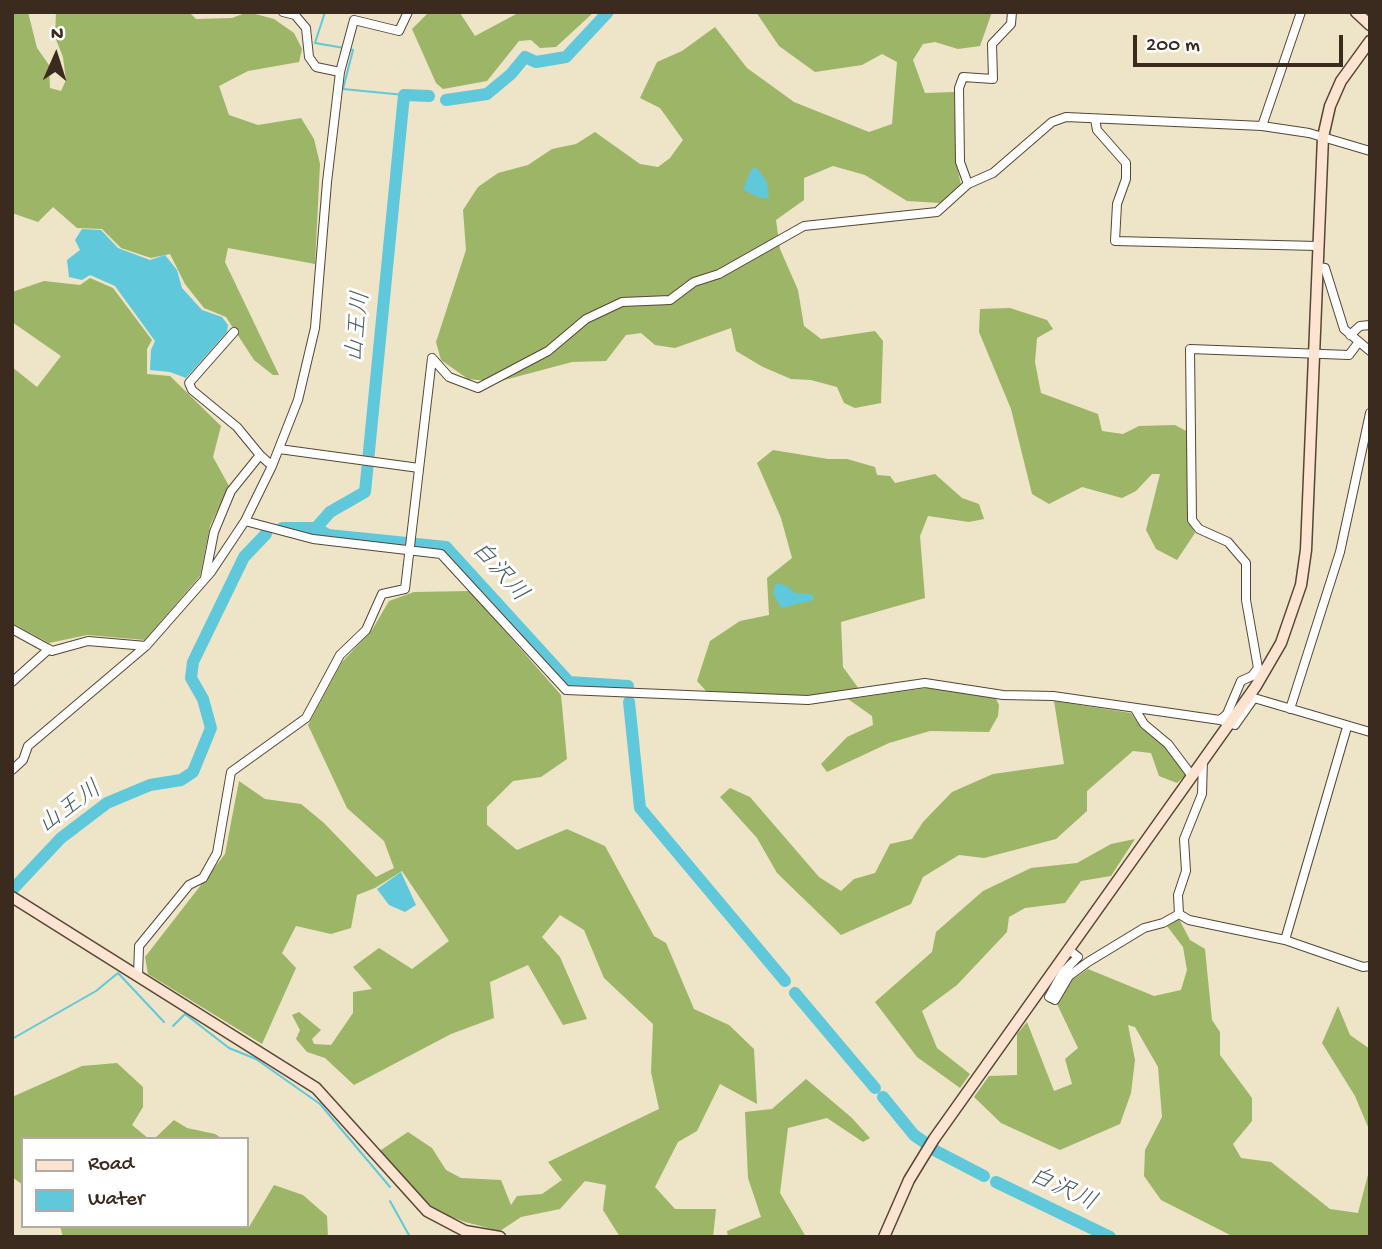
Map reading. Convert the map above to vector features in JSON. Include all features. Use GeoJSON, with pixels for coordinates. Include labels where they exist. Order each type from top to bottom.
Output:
{"type":"FeatureCollection","features":[{"type":"Feature","properties":{"kind":"street"},"geometry":{"type":"LineString","coordinates":[[283,12],[295,15],[306,28],[309,57],[316,67],[340,72]]}},
{"type":"Feature","properties":{"kind":"street"},"geometry":{"type":"LineString","coordinates":[[12,770],[23,760],[28,746],[146,646],[205,578],[245,521],[272,466],[298,400],[315,328],[327,182],[340,72],[354,20],[399,32],[408,12]]}},
{"type":"Feature","properties":{"kind":"street"},"geometry":{"type":"LineString","coordinates":[[968,184],[960,162],[959,88],[963,77],[993,79],[992,44],[1012,24],[1012,12]]}},
{"type":"Feature","properties":{"kind":"street"},"geometry":{"type":"LineString","coordinates":[[1262,126],[1301,12]]}},
{"type":"Feature","properties":{"kind":"street"},"geometry":{"type":"LineString","coordinates":[[1356,12],[1370,25]]}},
{"type":"Feature","properties":{"kind":"street"},"geometry":{"type":"LineString","coordinates":[[884,1237],[923,1154],[1192,776],[1225,721],[1256,686],[1280,643],[1301,585],[1309,492],[1323,137],[1330,106],[1341,80],[1370,41]]}},
{"type":"Feature","properties":{"kind":"street"},"geometry":{"type":"LineString","coordinates":[[138,976],[139,946],[189,885],[203,878],[217,853],[230,772],[306,718],[340,655],[366,630],[382,594],[405,589],[432,358],[449,377],[478,388],[548,351],[586,319],[622,302],[670,300],[694,282],[719,274],[804,226],[937,212],[968,184],[993,173],[1052,122],[1066,117],[1262,126],[1323,137],[1370,151]]}},
{"type":"Feature","properties":{"kind":"street"},"geometry":{"type":"LineString","coordinates":[[1095,119],[1097,130],[1126,163],[1126,179],[1117,204],[1115,241],[1317,246]]}},
{"type":"Feature","properties":{"kind":"street"},"geometry":{"type":"LineString","coordinates":[[1317,267],[1325,268],[1344,329],[1370,351]]}},
{"type":"Feature","properties":{"kind":"street"},"geometry":{"type":"LineString","coordinates":[[1350,335],[1360,326],[1370,325]]}},
{"type":"Feature","properties":{"kind":"street"},"geometry":{"type":"LineString","coordinates":[[234,332],[189,383],[192,390],[237,426],[272,466]]}},
{"type":"Feature","properties":{"kind":"street"},"geometry":{"type":"LineString","coordinates":[[1225,721],[1241,681],[1252,676],[1258,668],[1246,600],[1246,563],[1228,542],[1199,529],[1192,520],[1190,349],[1349,355],[1358,343]]}},
{"type":"Feature","properties":{"kind":"street"},"geometry":{"type":"LineString","coordinates":[[1290,709],[1340,552],[1370,413]]}},
{"type":"Feature","properties":{"kind":"street"},"geometry":{"type":"LineString","coordinates":[[279,449],[419,468]]}},
{"type":"Feature","properties":{"kind":"street"},"geometry":{"type":"LineString","coordinates":[[205,578],[214,532],[231,491],[260,455]]}},
{"type":"Feature","properties":{"kind":"street"},"geometry":{"type":"LineString","coordinates":[[245,521],[313,540],[441,554],[566,690],[808,700],[925,683],[1003,695],[1053,696],[1225,721],[1235,725],[1254,698],[1370,732]]}},
{"type":"Feature","properties":{"kind":"street"},"geometry":{"type":"LineString","coordinates":[[12,629],[49,649]]}},
{"type":"Feature","properties":{"kind":"street"},"geometry":{"type":"LineString","coordinates":[[12,682],[49,649],[88,641],[146,646]]}},
{"type":"Feature","properties":{"kind":"street"},"geometry":{"type":"LineString","coordinates":[[1135,709],[1144,724],[1168,744],[1192,776]]}},
{"type":"Feature","properties":{"kind":"street"},"geometry":{"type":"LineString","coordinates":[[1285,940],[1347,727]]}},
{"type":"Feature","properties":{"kind":"street"},"geometry":{"type":"LineString","coordinates":[[1179,914],[1178,895],[1186,870],[1184,839],[1202,794],[1203,760]]}},
{"type":"Feature","properties":{"kind":"street"},"geometry":{"type":"LineString","coordinates":[[13,897],[316,1088],[427,1212],[465,1231],[500,1237]]}},
{"type":"Feature","properties":{"kind":"street"},"geometry":{"type":"LineString","coordinates":[[1068,949],[1078,957],[1063,972],[1049,997],[1055,1000],[1069,976],[1088,962],[1144,928],[1163,923],[1179,914]]}},
{"type":"Feature","properties":{"kind":"street"},"geometry":{"type":"LineString","coordinates":[[1179,914],[1189,920],[1285,940],[1363,967],[1370,965]]}},
{"type":"Feature","properties":{"kind":"green space"},"geometry":{"type":"Polygon","coordinates":[[[12,12],[28,12],[37,48],[49,65],[50,88],[61,91],[66,80],[63,57],[55,37],[56,12],[189,12],[196,19],[232,18],[248,12],[274,19],[294,33],[302,49],[299,62],[248,71],[219,86],[229,115],[258,125],[301,118],[314,139],[320,164],[315,264],[228,248],[225,262],[279,375],[273,375],[254,360],[226,317],[204,308],[185,284],[170,254],[151,258],[121,248],[102,229],[77,228],[53,207],[38,222],[12,213],[12,12]]]}},
{"type":"Feature","properties":{"kind":"green space"},"geometry":{"type":"Polygon","coordinates":[[[429,12],[460,13],[475,36],[520,12],[594,12],[556,47],[540,48],[531,40],[519,41],[487,81],[443,89],[436,83],[412,29],[429,12]]]}},
{"type":"Feature","properties":{"kind":"green space"},"geometry":{"type":"Polygon","coordinates":[[[756,12],[992,12],[980,46],[958,49],[935,42],[923,44],[913,60],[925,93],[954,92],[956,162],[961,185],[940,203],[907,201],[865,175],[833,166],[804,178],[804,200],[776,220],[780,249],[798,290],[804,326],[821,339],[875,331],[883,341],[881,403],[855,408],[844,403],[837,387],[811,380],[791,379],[763,367],[736,351],[731,328],[675,348],[655,345],[641,333],[626,335],[606,361],[572,362],[497,382],[468,379],[441,360],[436,342],[466,250],[463,210],[478,187],[498,173],[528,165],[552,149],[576,144],[595,132],[640,164],[658,167],[670,158],[683,140],[660,108],[640,98],[657,62],[682,51],[715,27],[747,68],[794,102],[869,132],[892,124],[897,62],[882,54],[862,65],[815,72],[779,46],[756,12]]]}},
{"type":"Feature","properties":{"kind":"green space"},"geometry":{"type":"Polygon","coordinates":[[[90,278],[113,288],[152,340],[147,349],[147,374],[170,376],[221,426],[213,457],[229,486],[210,526],[200,576],[145,640],[87,635],[49,643],[12,623],[12,367],[37,387],[61,356],[12,322],[12,292],[44,281],[80,285],[90,278]]]}},
{"type":"Feature","properties":{"kind":"green space"},"geometry":{"type":"Polygon","coordinates":[[[1010,308],[1047,320],[1053,329],[1037,338],[1035,362],[1041,393],[1098,414],[1102,431],[1123,434],[1139,426],[1175,425],[1190,433],[1188,521],[1195,533],[1177,560],[1156,549],[1146,530],[1160,474],[1152,474],[1136,491],[1122,498],[1082,487],[1049,504],[1032,494],[1011,409],[979,332],[980,309],[1010,308]]]}},
{"type":"Feature","properties":{"kind":"green space"},"geometry":{"type":"Polygon","coordinates":[[[773,450],[828,459],[847,459],[875,467],[877,475],[890,476],[895,483],[935,474],[962,498],[979,504],[984,519],[969,522],[928,516],[920,536],[925,598],[841,622],[843,667],[859,689],[813,696],[707,692],[697,681],[710,641],[740,621],[769,615],[767,578],[792,558],[781,518],[757,463],[773,450]]]}},
{"type":"Feature","properties":{"kind":"green space"},"geometry":{"type":"Polygon","coordinates":[[[470,591],[561,695],[567,759],[541,777],[513,781],[487,807],[487,825],[517,850],[567,829],[605,846],[654,936],[666,943],[694,1009],[729,1025],[754,1049],[757,1104],[720,1084],[697,1131],[678,1142],[655,1187],[675,1209],[716,1209],[713,1237],[620,1237],[603,1210],[606,1185],[585,1181],[560,1209],[521,1217],[500,1231],[436,1211],[378,1152],[408,1132],[432,1148],[446,1170],[461,1178],[501,1180],[511,1205],[517,1196],[542,1194],[562,1180],[548,1162],[659,1109],[651,1072],[653,1024],[604,978],[584,930],[560,915],[542,937],[560,957],[587,1019],[563,1025],[528,965],[490,982],[494,1018],[451,1034],[354,1085],[325,1058],[307,1052],[296,1039],[300,1030],[292,1015],[299,1012],[321,1030],[312,1039],[314,1044],[331,1045],[353,1013],[353,992],[372,989],[353,967],[379,948],[412,969],[449,941],[402,871],[375,888],[357,895],[351,928],[331,934],[296,926],[282,953],[296,968],[262,1044],[148,974],[145,957],[225,854],[239,781],[265,799],[301,804],[324,823],[376,877],[394,868],[384,841],[347,808],[308,725],[342,662],[372,630],[389,601],[414,592],[470,591]]]}},
{"type":"Feature","properties":{"kind":"green space"},"geometry":{"type":"Polygon","coordinates":[[[927,688],[995,697],[999,705],[998,716],[989,732],[930,731],[889,743],[827,772],[821,764],[847,737],[873,725],[872,716],[848,699],[927,688]]]}},
{"type":"Feature","properties":{"kind":"green space"},"geometry":{"type":"Polygon","coordinates":[[[1054,701],[1131,713],[1141,728],[1166,745],[1186,775],[1177,783],[1159,776],[1151,753],[1133,751],[1087,791],[1087,811],[1056,839],[984,858],[959,855],[923,877],[911,904],[841,935],[777,873],[757,838],[720,797],[730,788],[750,797],[819,877],[841,891],[854,879],[875,873],[890,844],[912,839],[923,822],[952,792],[993,774],[1064,764],[1054,701]]]}},
{"type":"Feature","properties":{"kind":"green space"},"geometry":{"type":"Polygon","coordinates":[[[1135,839],[1111,876],[1081,881],[1065,903],[1025,908],[1009,917],[1007,932],[957,985],[922,1011],[937,1048],[970,1074],[960,1088],[917,1057],[875,1002],[932,952],[936,932],[983,891],[1031,868],[1077,863],[1111,844],[1135,839]]]}},
{"type":"Feature","properties":{"kind":"green space"},"geometry":{"type":"Polygon","coordinates":[[[1179,919],[1190,940],[1205,949],[1212,1020],[1220,1032],[1220,1055],[1252,1098],[1252,1121],[1233,1144],[1241,1158],[1271,1162],[1330,1209],[1358,1213],[1370,1167],[1370,1237],[1234,1237],[1161,1200],[1144,1176],[1145,1150],[1162,1117],[1158,1067],[1135,1027],[1128,1025],[1135,1060],[1131,1093],[1120,1124],[1060,1150],[1001,1123],[974,1097],[989,1076],[1017,1075],[1017,1034],[1027,1022],[1054,1091],[1072,1084],[1065,1059],[1078,1048],[1057,1004],[1072,980],[1088,969],[1154,996],[1181,990],[1187,970],[1183,947],[1167,926],[1179,919]]]}},
{"type":"Feature","properties":{"kind":"green space"},"geometry":{"type":"Polygon","coordinates":[[[1338,1006],[1350,1035],[1370,1049],[1370,1150],[1368,1127],[1355,1096],[1322,1043],[1338,1006]]]}},
{"type":"Feature","properties":{"kind":"green space"},"geometry":{"type":"Polygon","coordinates":[[[117,1063],[143,1087],[143,1107],[132,1125],[147,1137],[21,1137],[21,1184],[12,1177],[12,1097],[82,1066],[117,1063]]]}},
{"type":"Feature","properties":{"kind":"green space"},"geometry":{"type":"Polygon","coordinates":[[[806,1079],[852,1118],[870,1138],[863,1142],[827,1118],[788,1128],[780,1193],[806,1237],[728,1237],[727,1231],[761,1217],[748,1178],[745,1112],[772,1109],[806,1079]]]}},
{"type":"Feature","properties":{"kind":"green space"},"geometry":{"type":"Polygon","coordinates":[[[174,1120],[187,1128],[220,1137],[156,1137],[174,1120]]]}},
{"type":"Feature","properties":{"kind":"green space"},"geometry":{"type":"Polygon","coordinates":[[[274,1185],[303,1195],[327,1216],[328,1237],[63,1237],[61,1228],[248,1228],[274,1185]]]}},
{"type":"Feature","properties":{"kind":"water"},"geometry":{"type":"Polygon","coordinates":[[[756,167],[767,182],[769,198],[761,198],[743,190],[751,170],[756,167]]]}},
{"type":"Feature","properties":{"kind":"water"},"geometry":{"type":"Polygon","coordinates":[[[82,229],[101,230],[118,248],[150,260],[165,255],[177,270],[182,288],[202,310],[222,317],[228,325],[227,332],[186,378],[170,372],[150,370],[151,350],[155,341],[115,286],[90,275],[82,280],[69,277],[67,260],[80,250],[75,240],[82,229]]]}},
{"type":"Feature","properties":{"kind":"water"},"geometry":{"type":"Polygon","coordinates":[[[776,583],[787,586],[795,593],[812,594],[814,600],[781,608],[773,593],[776,583]]]}},
{"type":"Feature","properties":{"kind":"water"},"geometry":{"type":"Polygon","coordinates":[[[401,872],[416,905],[405,912],[389,905],[377,889],[401,872]]]}},
{"type":"Feature","properties":{"kind":"waterway"},"geometry":{"type":"LineString","coordinates":[[325,12],[315,43],[344,48]]}},
{"type":"Feature","properties":{"kind":"waterway","name":"山王川"},"geometry":{"type":"LineString","coordinates":[[446,100],[487,94],[511,74],[525,57],[536,62],[566,57],[608,12]]}},
{"type":"Feature","properties":{"kind":"waterway"},"geometry":{"type":"LineString","coordinates":[[350,49],[353,50],[343,89],[404,95]]}},
{"type":"Feature","properties":{"kind":"waterway","name":"山王川"},"geometry":{"type":"LineString","coordinates":[[316,528],[330,512],[365,492],[404,95],[429,96]]}},
{"type":"Feature","properties":{"kind":"waterway","name":"白沢川"},"geometry":{"type":"LineString","coordinates":[[282,528],[316,528],[328,535],[446,547],[569,682],[628,686]]}},
{"type":"Feature","properties":{"kind":"waterway","name":"山王川"},"geometry":{"type":"LineString","coordinates":[[12,890],[61,838],[107,803],[150,785],[181,780],[193,772],[211,728],[203,699],[191,678],[193,662],[244,557],[266,534]]}},
{"type":"Feature","properties":{"kind":"waterway","name":"白沢川"},"geometry":{"type":"LineString","coordinates":[[629,702],[640,808],[785,981]]}},
{"type":"Feature","properties":{"kind":"waterway"},"geometry":{"type":"LineString","coordinates":[[12,1039],[96,991],[118,973],[164,1022]]}},
{"type":"Feature","properties":{"kind":"waterway","name":"白沢川"},"geometry":{"type":"LineString","coordinates":[[795,993],[875,1088]]}},
{"type":"Feature","properties":{"kind":"waterway"},"geometry":{"type":"LineString","coordinates":[[173,1026],[185,1014],[229,1048],[256,1059],[320,1104],[390,1187]]}},
{"type":"Feature","properties":{"kind":"waterway","name":"白沢川"},"geometry":{"type":"LineString","coordinates":[[883,1097],[914,1135],[924,1142]]}},
{"type":"Feature","properties":{"kind":"waterway","name":"白沢川"},"geometry":{"type":"LineString","coordinates":[[936,1151],[984,1176]]}},
{"type":"Feature","properties":{"kind":"waterway","name":"白沢川"},"geometry":{"type":"LineString","coordinates":[[996,1182],[1110,1237]]}},
{"type":"Feature","properties":{"kind":"waterway"},"geometry":{"type":"LineString","coordinates":[[390,1201],[410,1237]]}}]}
